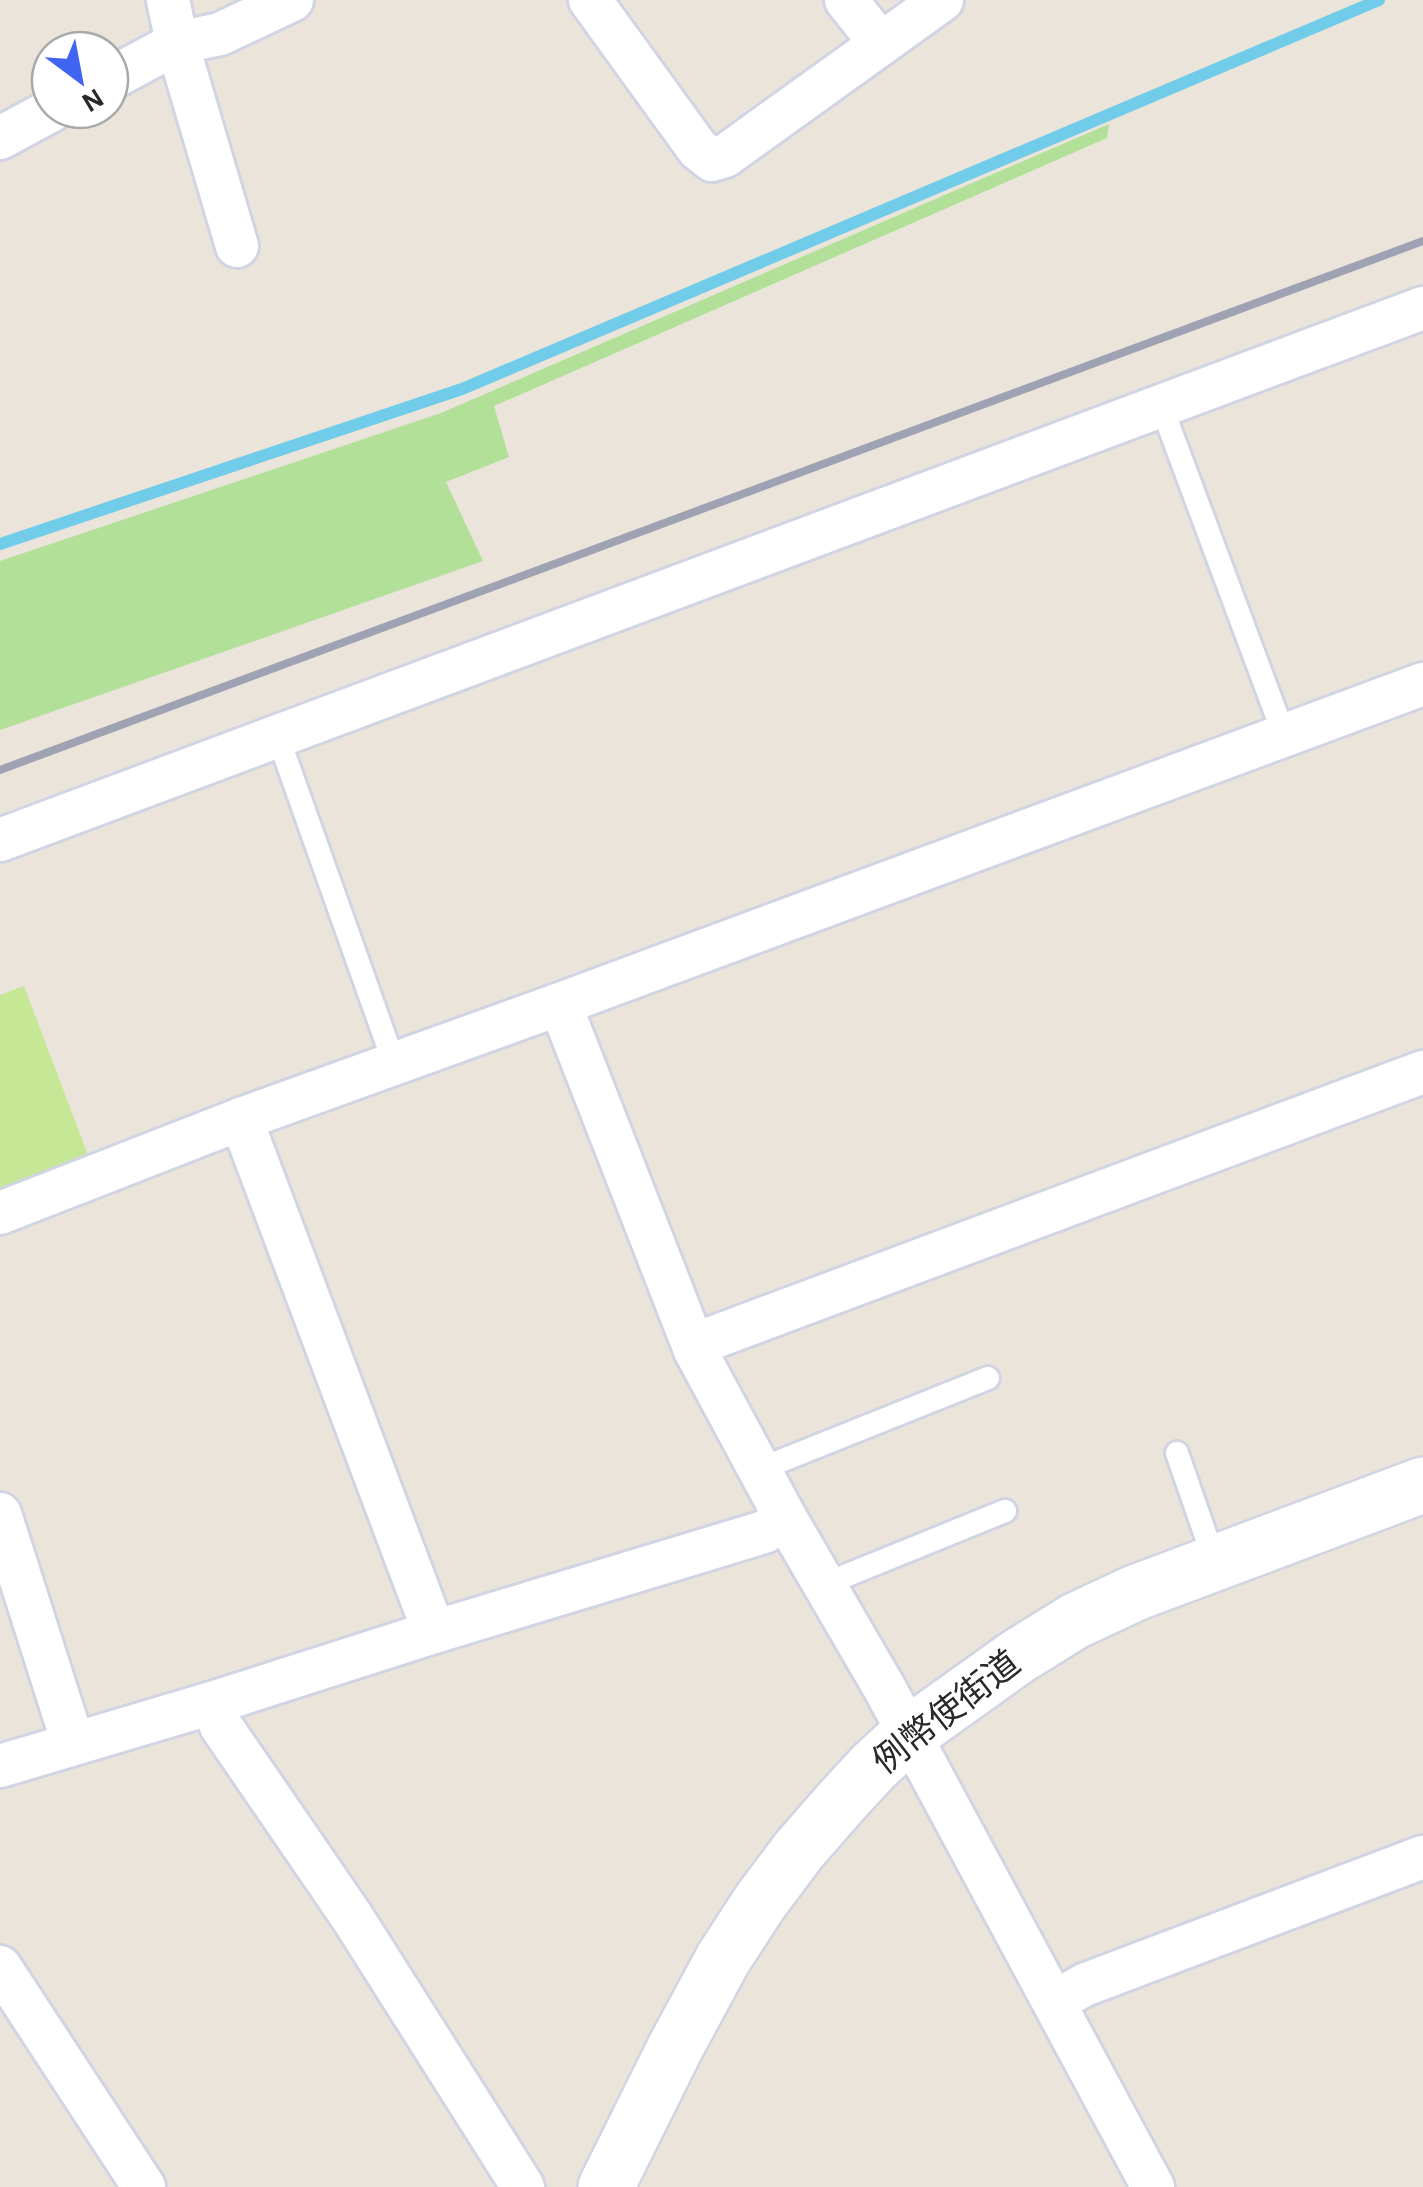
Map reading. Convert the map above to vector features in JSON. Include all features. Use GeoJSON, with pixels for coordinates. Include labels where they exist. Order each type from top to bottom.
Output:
{"type":"FeatureCollection","features":[{"type":"Feature","properties":{"kind":"main road","name":"例幣使街道"},"geometry":{"type":"LineString","coordinates":[[606,2187],[691,2018],[760,1902],[840,1803],[908,1736],[962,1694],[1075,1621],[1215,1562],[1423,1485]]}},
{"type":"Feature","properties":{"kind":"street"},"geometry":{"type":"LineString","coordinates":[[168,0],[177,44],[237,246]]}},
{"type":"Feature","properties":{"kind":"street"},"geometry":{"type":"LineString","coordinates":[[130,69],[177,44],[220,34],[292,0]]}},
{"type":"Feature","properties":{"kind":"street"},"geometry":{"type":"LineString","coordinates":[[590,0],[698,149],[712,160],[724,156],[942,0]]}},
{"type":"Feature","properties":{"kind":"street"},"geometry":{"type":"LineString","coordinates":[[846,0],[881,44]]}},
{"type":"Feature","properties":{"kind":"street"},"geometry":{"type":"LineString","coordinates":[[0,138],[30,122]]}},
{"type":"Feature","properties":{"kind":"street"},"geometry":{"type":"LineString","coordinates":[[0,840],[1423,308]]}},
{"type":"Feature","properties":{"kind":"street"},"geometry":{"type":"LineString","coordinates":[[0,1213],[241,1119],[1423,684]]}},
{"type":"Feature","properties":{"kind":"street"},"geometry":{"type":"LineString","coordinates":[[560,1004],[694,1350],[885,1689],[1153,2187]]}},
{"type":"Feature","properties":{"kind":"street"},"geometry":{"type":"LineString","coordinates":[[694,1350],[712,1338],[1423,1072]]}},
{"type":"Feature","properties":{"kind":"street"},"geometry":{"type":"LineString","coordinates":[[241,1119],[434,1632]]}},
{"type":"Feature","properties":{"kind":"street"},"geometry":{"type":"LineString","coordinates":[[0,1514],[11,1586],[73,1743]]}},
{"type":"Feature","properties":{"kind":"street"},"geometry":{"type":"LineString","coordinates":[[0,1766],[764,1532],[786,1519]]}},
{"type":"Feature","properties":{"kind":"street"},"geometry":{"type":"LineString","coordinates":[[212,1703],[221,1726],[352,1918],[523,2187]]}},
{"type":"Feature","properties":{"kind":"street"},"geometry":{"type":"LineString","coordinates":[[1055,2002],[1084,1986],[1423,1857]]}},
{"type":"Feature","properties":{"kind":"street"},"geometry":{"type":"LineString","coordinates":[[0,1968],[144,2187]]}},
{"type":"Feature","properties":{"kind":"lane"},"geometry":{"type":"LineString","coordinates":[[1162,408],[1284,736]]}},
{"type":"Feature","properties":{"kind":"lane"},"geometry":{"type":"LineString","coordinates":[[278,737],[394,1063]]}},
{"type":"Feature","properties":{"kind":"lane"},"geometry":{"type":"LineString","coordinates":[[761,1473],[778,1462],[988,1378]]}},
{"type":"Feature","properties":{"kind":"lane"},"geometry":{"type":"LineString","coordinates":[[1177,1452],[1215,1562]]}},
{"type":"Feature","properties":{"kind":"lane"},"geometry":{"type":"LineString","coordinates":[[828,1589],[846,1576],[1005,1511]]}},
{"type":"Feature","properties":{"kind":"green space"},"geometry":{"type":"Polygon","coordinates":[[[1109,124],[1107,138],[494,406],[509,457],[446,482],[483,561],[0,730],[0,561],[441,413],[1109,124]]]}},
{"type":"Feature","properties":{"kind":"green space"},"geometry":{"type":"Polygon","coordinates":[[[24,986],[91,1163],[0,1197],[0,995],[24,986]]]}},
{"type":"Feature","properties":{"kind":"waterway"},"geometry":{"type":"LineString","coordinates":[[0,544],[462,389],[1379,0]]}},
{"type":"Feature","properties":{"kind":"railway"},"geometry":{"type":"LineString","coordinates":[[0,770],[1423,241]]}}]}
